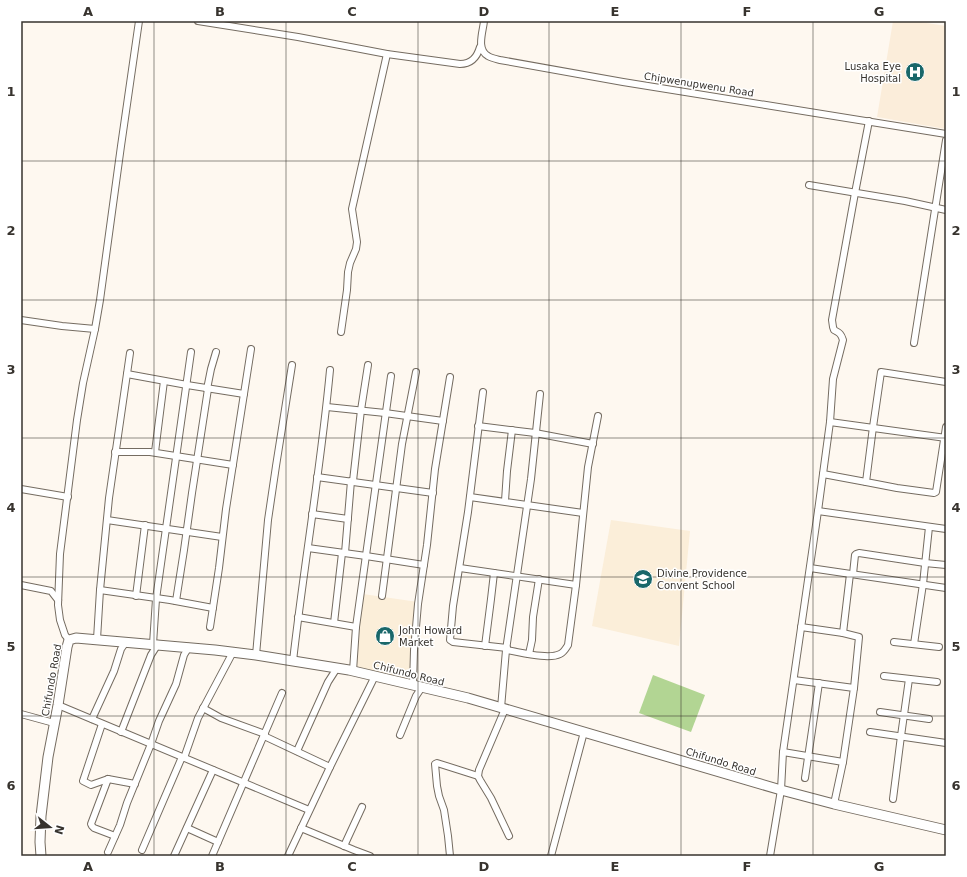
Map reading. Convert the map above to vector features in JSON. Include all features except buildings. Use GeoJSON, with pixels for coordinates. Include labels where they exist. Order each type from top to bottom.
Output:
{"type":"FeatureCollection","features":[{"type":"Feature","properties":{"kind":"street"},"geometry":{"type":"LineString","coordinates":[[69,640],[65,635],[60,620],[58,600],[60,554],[77,420],[100,300],[139,21]]}},
{"type":"Feature","properties":{"kind":"street"},"geometry":{"type":"LineString","coordinates":[[198,21],[298,37],[387,54],[460,64],[471,62],[476,58],[480,47],[484,21]]}},
{"type":"Feature","properties":{"kind":"street","name":"Chipwenupwenu Road"},"geometry":{"type":"LineString","coordinates":[[480,47],[484,54],[500,60],[623,82],[946,134]]}},
{"type":"Feature","properties":{"kind":"street"},"geometry":{"type":"LineString","coordinates":[[341,332],[348,272],[357,242],[352,209],[387,54]]}},
{"type":"Feature","properties":{"kind":"street"},"geometry":{"type":"LineString","coordinates":[[770,856],[781,790],[783,752],[824,474],[833,379],[843,340],[842,335],[834,330],[832,320],[854,193],[869,121]]}},
{"type":"Feature","properties":{"kind":"street"},"geometry":{"type":"LineString","coordinates":[[914,343],[946,140]]}},
{"type":"Feature","properties":{"kind":"street"},"geometry":{"type":"LineString","coordinates":[[810,185],[905,201],[946,210]]}},
{"type":"Feature","properties":{"kind":"street"},"geometry":{"type":"LineString","coordinates":[[21,320],[95,329]]}},
{"type":"Feature","properties":{"kind":"street"},"geometry":{"type":"LineString","coordinates":[[210,627],[222,537],[251,349]]}},
{"type":"Feature","properties":{"kind":"street"},"geometry":{"type":"LineString","coordinates":[[121,732],[155,644],[156,599],[191,352]]}},
{"type":"Feature","properties":{"kind":"street"},"geometry":{"type":"LineString","coordinates":[[176,601],[211,369],[216,352]]}},
{"type":"Feature","properties":{"kind":"street"},"geometry":{"type":"LineString","coordinates":[[97,639],[107,520],[130,353]]}},
{"type":"Feature","properties":{"kind":"street"},"geometry":{"type":"LineString","coordinates":[[334,623],[368,364]]}},
{"type":"Feature","properties":{"kind":"street"},"geometry":{"type":"LineString","coordinates":[[256,655],[268,520],[292,365]]}},
{"type":"Feature","properties":{"kind":"street"},"geometry":{"type":"LineString","coordinates":[[293,661],[330,370]]}},
{"type":"Feature","properties":{"kind":"street"},"geometry":{"type":"LineString","coordinates":[[382,596],[402,444],[416,372]]}},
{"type":"Feature","properties":{"kind":"street"},"geometry":{"type":"LineString","coordinates":[[866,482],[881,372],[946,382]]}},
{"type":"Feature","properties":{"kind":"street"},"geometry":{"type":"LineString","coordinates":[[127,374],[187,386],[244,394]]}},
{"type":"Feature","properties":{"kind":"street"},"geometry":{"type":"LineString","coordinates":[[353,671],[356,627],[391,376]]}},
{"type":"Feature","properties":{"kind":"street"},"geometry":{"type":"LineString","coordinates":[[400,736],[416,696],[417,686],[414,650],[416,619],[450,377]]}},
{"type":"Feature","properties":{"kind":"street"},"geometry":{"type":"LineString","coordinates":[[155,452],[164,381]]}},
{"type":"Feature","properties":{"kind":"street"},"geometry":{"type":"LineString","coordinates":[[483,392],[460,568],[454,600],[450,640],[452,642],[507,649],[545,657],[561,654],[566,650],[576,585],[588,468],[598,416]]}},
{"type":"Feature","properties":{"kind":"street"},"geometry":{"type":"LineString","coordinates":[[509,836],[491,798],[478,776],[503,709],[507,649],[527,505],[540,394]]}},
{"type":"Feature","properties":{"kind":"street"},"geometry":{"type":"LineString","coordinates":[[326,407],[443,421]]}},
{"type":"Feature","properties":{"kind":"street"},"geometry":{"type":"LineString","coordinates":[[830,422],[945,438]]}},
{"type":"Feature","properties":{"kind":"street"},"geometry":{"type":"LineString","coordinates":[[478,426],[535,433],[593,444]]}},
{"type":"Feature","properties":{"kind":"street"},"geometry":{"type":"LineString","coordinates":[[824,474],[897,488],[934,493],[936,492],[946,427]]}},
{"type":"Feature","properties":{"kind":"street"},"geometry":{"type":"LineString","coordinates":[[505,501],[512,430]]}},
{"type":"Feature","properties":{"kind":"street"},"geometry":{"type":"LineString","coordinates":[[116,452],[155,452],[233,466]]}},
{"type":"Feature","properties":{"kind":"street"},"geometry":{"type":"LineString","coordinates":[[317,477],[433,493]]}},
{"type":"Feature","properties":{"kind":"street"},"geometry":{"type":"LineString","coordinates":[[21,489],[68,497]]}},
{"type":"Feature","properties":{"kind":"street"},"geometry":{"type":"LineString","coordinates":[[470,496],[583,513]]}},
{"type":"Feature","properties":{"kind":"street"},"geometry":{"type":"LineString","coordinates":[[818,511],[946,530]]}},
{"type":"Feature","properties":{"kind":"street"},"geometry":{"type":"LineString","coordinates":[[312,514],[348,519]]}},
{"type":"Feature","properties":{"kind":"street"},"geometry":{"type":"LineString","coordinates":[[107,520],[222,537]]}},
{"type":"Feature","properties":{"kind":"street"},"geometry":{"type":"LineString","coordinates":[[136,596],[146,525]]}},
{"type":"Feature","properties":{"kind":"street"},"geometry":{"type":"LineString","coordinates":[[914,644],[923,584],[929,527]]}},
{"type":"Feature","properties":{"kind":"street"},"geometry":{"type":"LineString","coordinates":[[308,548],[424,565]]}},
{"type":"Feature","properties":{"kind":"street"},"geometry":{"type":"LineString","coordinates":[[843,633],[851,574],[856,554],[859,553],[946,565]]}},
{"type":"Feature","properties":{"kind":"street"},"geometry":{"type":"LineString","coordinates":[[460,568],[576,585]]}},
{"type":"Feature","properties":{"kind":"street"},"geometry":{"type":"LineString","coordinates":[[810,568],[946,588]]}},
{"type":"Feature","properties":{"kind":"street"},"geometry":{"type":"LineString","coordinates":[[485,646],[494,573]]}},
{"type":"Feature","properties":{"kind":"street"},"geometry":{"type":"LineString","coordinates":[[529,654],[539,579]]}},
{"type":"Feature","properties":{"kind":"street"},"geometry":{"type":"LineString","coordinates":[[21,585],[51,591],[58,600]]}},
{"type":"Feature","properties":{"kind":"street"},"geometry":{"type":"LineString","coordinates":[[100,590],[213,608]]}},
{"type":"Feature","properties":{"kind":"street"},"geometry":{"type":"LineString","coordinates":[[298,617],[356,627]]}},
{"type":"Feature","properties":{"kind":"street"},"geometry":{"type":"LineString","coordinates":[[801,627],[858,636],[860,639],[843,762],[834,804]]}},
{"type":"Feature","properties":{"kind":"street","name":"Chifundo Road"},"geometry":{"type":"LineString","coordinates":[[41,856],[41,816],[48,757],[67,647],[69,640],[76,638],[233,652],[353,671],[468,698],[781,790],[946,830]]}},
{"type":"Feature","properties":{"kind":"street"},"geometry":{"type":"LineString","coordinates":[[92,719],[114,671],[121,649],[126,642]]}},
{"type":"Feature","properties":{"kind":"street"},"geometry":{"type":"LineString","coordinates":[[894,642],[939,648]]}},
{"type":"Feature","properties":{"kind":"street"},"geometry":{"type":"LineString","coordinates":[[108,852],[151,744],[158,721],[176,684],[184,655],[189,647]]}},
{"type":"Feature","properties":{"kind":"street"},"geometry":{"type":"LineString","coordinates":[[142,850],[183,757],[194,727],[233,652]]}},
{"type":"Feature","properties":{"kind":"street"},"geometry":{"type":"LineString","coordinates":[[297,751],[328,682],[337,668]]}},
{"type":"Feature","properties":{"kind":"street"},"geometry":{"type":"LineString","coordinates":[[288,856],[375,676]]}},
{"type":"Feature","properties":{"kind":"street"},"geometry":{"type":"LineString","coordinates":[[884,676],[937,682]]}},
{"type":"Feature","properties":{"kind":"street"},"geometry":{"type":"LineString","coordinates":[[893,799],[909,679]]}},
{"type":"Feature","properties":{"kind":"street"},"geometry":{"type":"LineString","coordinates":[[794,680],[854,688]]}},
{"type":"Feature","properties":{"kind":"street"},"geometry":{"type":"LineString","coordinates":[[805,778],[819,683]]}},
{"type":"Feature","properties":{"kind":"street"},"geometry":{"type":"LineString","coordinates":[[212,856],[282,693]]}},
{"type":"Feature","properties":{"kind":"street"},"geometry":{"type":"LineString","coordinates":[[58,705],[309,810]]}},
{"type":"Feature","properties":{"kind":"street"},"geometry":{"type":"LineString","coordinates":[[203,708],[221,718],[264,735],[330,767]]}},
{"type":"Feature","properties":{"kind":"street"},"geometry":{"type":"LineString","coordinates":[[880,712],[929,719]]}},
{"type":"Feature","properties":{"kind":"street"},"geometry":{"type":"LineString","coordinates":[[21,714],[54,723]]}},
{"type":"Feature","properties":{"kind":"street"},"geometry":{"type":"LineString","coordinates":[[102,724],[83,781],[91,785],[108,779],[135,784]]}},
{"type":"Feature","properties":{"kind":"street"},"geometry":{"type":"LineString","coordinates":[[551,856],[584,732]]}},
{"type":"Feature","properties":{"kind":"street"},"geometry":{"type":"LineString","coordinates":[[870,732],[946,743]]}},
{"type":"Feature","properties":{"kind":"street"},"geometry":{"type":"LineString","coordinates":[[783,752],[843,762]]}},
{"type":"Feature","properties":{"kind":"street"},"geometry":{"type":"LineString","coordinates":[[450,856],[444,810],[437,786],[435,764],[437,763],[478,776]]}},
{"type":"Feature","properties":{"kind":"street"},"geometry":{"type":"LineString","coordinates":[[174,856],[213,770]]}},
{"type":"Feature","properties":{"kind":"street"},"geometry":{"type":"LineString","coordinates":[[108,779],[91,824],[94,828],[115,836]]}},
{"type":"Feature","properties":{"kind":"street"},"geometry":{"type":"LineString","coordinates":[[344,846],[362,807]]}},
{"type":"Feature","properties":{"kind":"street"},"geometry":{"type":"LineString","coordinates":[[187,828],[218,842]]}},
{"type":"Feature","properties":{"kind":"street"},"geometry":{"type":"LineString","coordinates":[[301,828],[370,856]]}},
{"type":"Feature","properties":{"kind":"shaded area","name":"Lusaka Eye Hospital"},"geometry":{"type":"Polygon","coordinates":[[[893,21],[914,21],[946,26],[946,129],[877,117],[893,21]]]}},
{"type":"Feature","properties":{"kind":"shaded area","name":"Divine Providence Convent School"},"geometry":{"type":"Polygon","coordinates":[[[611,520],[690,531],[679,646],[592,626],[611,520]]]}},
{"type":"Feature","properties":{"kind":"shaded area","name":"John Howard Market"},"geometry":{"type":"Polygon","coordinates":[[[363,594],[418,602],[410,683],[351,670],[363,594]]]}},
{"type":"Feature","properties":{"kind":"green space"},"geometry":{"type":"Polygon","coordinates":[[[653,675],[705,695],[691,732],[639,713],[653,675]]]}},
{"type":"Feature","properties":{"kind":"place","name":"Lusaka Eye Hospital"},"geometry":{"type":"Point","coordinates":[915,72]}},
{"type":"Feature","properties":{"kind":"place","name":"Divine Providence Convent School"},"geometry":{"type":"Point","coordinates":[643,579]}},
{"type":"Feature","properties":{"kind":"place","name":"John Howard Market"},"geometry":{"type":"Point","coordinates":[385,636]}}]}
